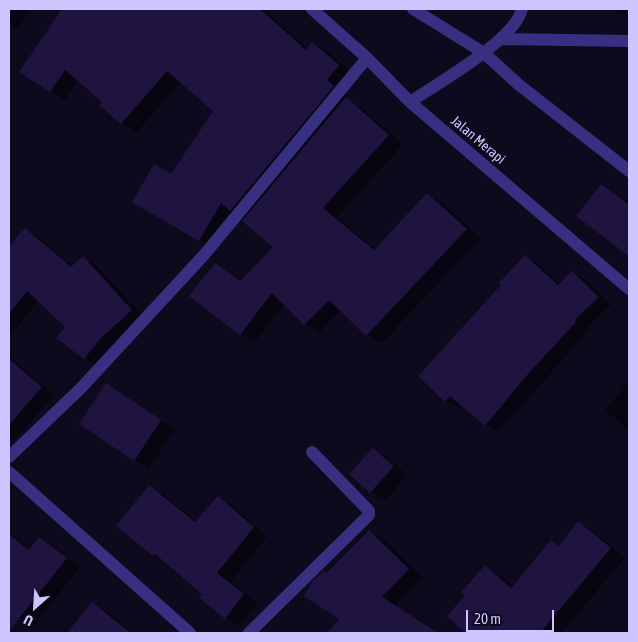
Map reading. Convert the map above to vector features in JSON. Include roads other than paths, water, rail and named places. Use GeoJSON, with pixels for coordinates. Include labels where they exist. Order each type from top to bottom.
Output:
{"type":"FeatureCollection","features":[{"type":"Feature","properties":{"kind":"street","name":"Jalan Merapi"},"geometry":{"type":"LineString","coordinates":[[312,9],[367,58],[410,102],[629,289]]}},
{"type":"Feature","properties":{"kind":"street"},"geometry":{"type":"LineString","coordinates":[[413,9],[484,53],[518,84],[629,171]]}},
{"type":"Feature","properties":{"kind":"street"},"geometry":{"type":"LineString","coordinates":[[410,102],[502,39],[520,18],[522,9]]}},
{"type":"Feature","properties":{"kind":"street"},"geometry":{"type":"LineString","coordinates":[[502,39],[629,41]]}},
{"type":"Feature","properties":{"kind":"street"},"geometry":{"type":"LineString","coordinates":[[9,457],[81,388],[204,255],[367,58]]}},
{"type":"Feature","properties":{"kind":"street"},"geometry":{"type":"LineString","coordinates":[[249,633],[369,515],[369,511],[312,452]]}},
{"type":"Feature","properties":{"kind":"street"},"geometry":{"type":"LineString","coordinates":[[9,472],[190,633]]}}]}
